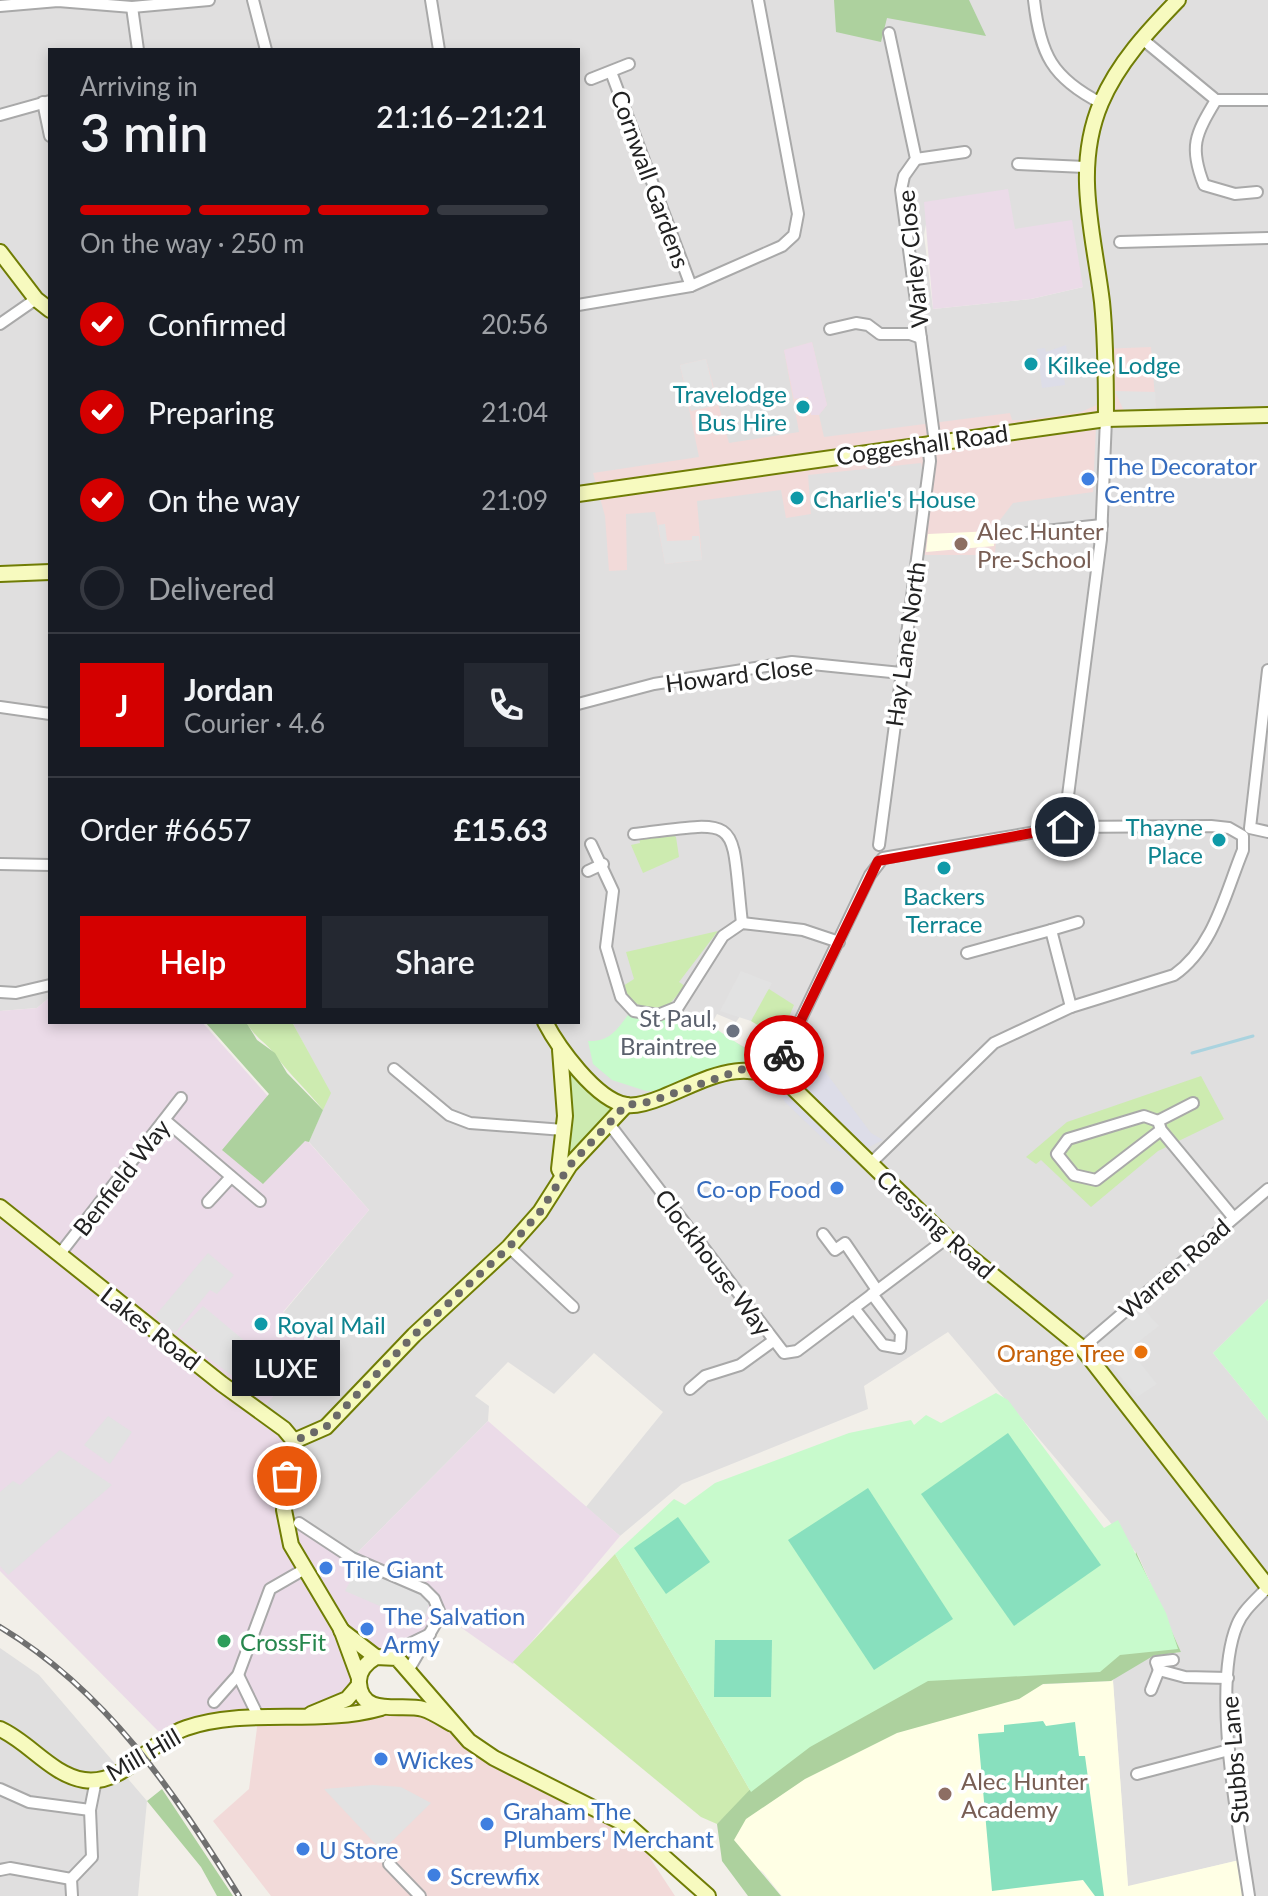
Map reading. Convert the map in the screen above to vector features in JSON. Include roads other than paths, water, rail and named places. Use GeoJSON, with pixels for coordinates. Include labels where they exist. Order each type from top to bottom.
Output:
{"type":"FeatureCollection","features":[{"type":"Feature","properties":{"kind":"street"},"geometry":{"type":"LineString","coordinates":[[0,6],[58,1],[132,7],[209,0]]}},
{"type":"Feature","properties":{"kind":"street"},"geometry":{"type":"LineString","coordinates":[[253,0],[265,48]]}},
{"type":"Feature","properties":{"kind":"street"},"geometry":{"type":"LineString","coordinates":[[431,0],[439,48]]}},
{"type":"Feature","properties":{"kind":"street"},"geometry":{"type":"LineString","coordinates":[[580,305],[691,286],[782,246],[794,235],[798,214],[758,0]]}},
{"type":"Feature","properties":{"kind":"street"},"geometry":{"type":"LineString","coordinates":[[1034,0],[1038,35],[1047,58],[1061,78],[1101,103]]}},
{"type":"Feature","properties":{"kind":"street"},"geometry":{"type":"LineString","coordinates":[[1065,819],[1102,525],[1106,419],[1106,345],[1085,167],[1101,103],[1141,38],[1178,0]]}},
{"type":"Feature","properties":{"kind":"street"},"geometry":{"type":"LineString","coordinates":[[132,7],[138,48]]}},
{"type":"Feature","properties":{"kind":"street","name":"Warley Close"},"geometry":{"type":"LineString","coordinates":[[889,33],[916,159],[904,176],[901,190],[921,338],[931,443]]}},
{"type":"Feature","properties":{"kind":"street"},"geometry":{"type":"LineString","coordinates":[[1141,38],[1216,100],[1268,100]]}},
{"type":"Feature","properties":{"kind":"street","name":"Cornwall Gardens"},"geometry":{"type":"LineString","coordinates":[[591,79],[629,64]]}},
{"type":"Feature","properties":{"kind":"street","name":"Cornwall Gardens"},"geometry":{"type":"LineString","coordinates":[[611,72],[691,286]]}},
{"type":"Feature","properties":{"kind":"street"},"geometry":{"type":"LineString","coordinates":[[1216,100],[1197,132],[1194,159],[1204,185],[1235,194],[1257,192]]}},
{"type":"Feature","properties":{"kind":"street"},"geometry":{"type":"LineString","coordinates":[[0,115],[46,102]]}},
{"type":"Feature","properties":{"kind":"street"},"geometry":{"type":"LineString","coordinates":[[916,159],[965,152]]}},
{"type":"Feature","properties":{"kind":"street"},"geometry":{"type":"LineString","coordinates":[[1018,164],[1085,167]]}},
{"type":"Feature","properties":{"kind":"street"},"geometry":{"type":"LineString","coordinates":[[1120,242],[1268,238]]}},
{"type":"Feature","properties":{"kind":"street"},"geometry":{"type":"LineString","coordinates":[[0,252],[36,299],[48,308]]}},
{"type":"Feature","properties":{"kind":"street"},"geometry":{"type":"LineString","coordinates":[[0,324],[36,299]]}},
{"type":"Feature","properties":{"kind":"street"},"geometry":{"type":"LineString","coordinates":[[830,329],[856,323],[868,325],[880,334],[910,334],[921,338]]}},
{"type":"Feature","properties":{"kind":"street","name":"Coggeshall Road"},"geometry":{"type":"LineString","coordinates":[[580,494],[1106,419],[1268,415]]}},
{"type":"Feature","properties":{"kind":"street","name":"Hay Lane North"},"geometry":{"type":"LineString","coordinates":[[879,845],[931,443]]}},
{"type":"Feature","properties":{"kind":"street"},"geometry":{"type":"LineString","coordinates":[[1006,535],[1102,525]]}},
{"type":"Feature","properties":{"kind":"street"},"geometry":{"type":"LineString","coordinates":[[0,574],[48,572]]}},
{"type":"Feature","properties":{"kind":"street","name":"Howard Close"},"geometry":{"type":"LineString","coordinates":[[580,703],[654,684],[792,662],[901,673]]}},
{"type":"Feature","properties":{"kind":"street"},"geometry":{"type":"LineString","coordinates":[[870,1164],[994,1043],[1071,1007],[1174,975],[1187,966],[1209,935],[1243,850],[1268,670]]}},
{"type":"Feature","properties":{"kind":"street"},"geometry":{"type":"LineString","coordinates":[[0,707],[48,714]]}},
{"type":"Feature","properties":{"kind":"street"},"geometry":{"type":"LineString","coordinates":[[634,834],[708,825],[725,830],[733,841],[742,923]]}},
{"type":"Feature","properties":{"kind":"street"},"geometry":{"type":"LineString","coordinates":[[546,1024],[560,1050],[600,1091],[626,1105],[649,1102],[746,1068],[774,1075],[874,866],[883,858],[1065,827],[1211,826],[1268,832]]}},
{"type":"Feature","properties":{"kind":"street"},"geometry":{"type":"LineString","coordinates":[[591,844],[613,891],[605,939],[609,959],[627,1006],[641,1014],[669,1013],[683,1002],[723,936],[742,923],[803,930],[839,942]]}},
{"type":"Feature","properties":{"kind":"street"},"geometry":{"type":"LineString","coordinates":[[0,864],[48,865]]}},
{"type":"Feature","properties":{"kind":"street"},"geometry":{"type":"LineString","coordinates":[[588,871],[603,864]]}},
{"type":"Feature","properties":{"kind":"street"},"geometry":{"type":"LineString","coordinates":[[967,953],[1078,922]]}},
{"type":"Feature","properties":{"kind":"street"},"geometry":{"type":"LineString","coordinates":[[1051,930],[1071,1007]]}},
{"type":"Feature","properties":{"kind":"street"},"geometry":{"type":"LineString","coordinates":[[0,992],[47,987]]}},
{"type":"Feature","properties":{"kind":"street"},"geometry":{"type":"LineString","coordinates":[[560,1050],[565,1089],[559,1169],[563,1176]]}},
{"type":"Feature","properties":{"kind":"street"},"geometry":{"type":"LineString","coordinates":[[394,1069],[449,1115],[470,1123],[564,1130]]}},
{"type":"Feature","properties":{"kind":"street","name":"Cressing Road"},"geometry":{"type":"LineString","coordinates":[[774,1075],[815,1108],[947,1238],[1082,1348],[1268,1587]]}},
{"type":"Feature","properties":{"kind":"street","name":"Benfield Way"},"geometry":{"type":"LineString","coordinates":[[59,1255],[181,1098]]}},
{"type":"Feature","properties":{"kind":"street"},"geometry":{"type":"LineString","coordinates":[[1193,1103],[1160,1126],[1096,1180],[1074,1175],[1057,1154],[1068,1139],[1144,1116],[1160,1126],[1233,1217]]}},
{"type":"Feature","properties":{"kind":"street"},"geometry":{"type":"LineString","coordinates":[[626,1105],[563,1176],[540,1212],[509,1247],[414,1335],[326,1427],[294,1441],[284,1510],[291,1545],[303,1570],[341,1629],[369,1702],[388,1707],[424,1709],[452,1724],[494,1758],[629,1826],[708,1896]]}},
{"type":"Feature","properties":{"kind":"street"},"geometry":{"type":"LineString","coordinates":[[166,1121],[260,1201]]}},
{"type":"Feature","properties":{"kind":"street","name":"Clockhouse Way"},"geometry":{"type":"LineString","coordinates":[[610,1125],[784,1353],[797,1351],[947,1238]]}},
{"type":"Feature","properties":{"kind":"street"},"geometry":{"type":"LineString","coordinates":[[208,1202],[231,1177]]}},
{"type":"Feature","properties":{"kind":"street","name":"Warren Road"},"geometry":{"type":"LineString","coordinates":[[1082,1348],[1268,1189]]}},
{"type":"Feature","properties":{"kind":"street","name":"Lakes Road"},"geometry":{"type":"LineString","coordinates":[[0,1207],[274,1421],[294,1441]]}},
{"type":"Feature","properties":{"kind":"street"},"geometry":{"type":"LineString","coordinates":[[823,1234],[835,1250],[845,1243],[901,1333],[900,1348],[883,1345],[854,1308]]}},
{"type":"Feature","properties":{"kind":"street"},"geometry":{"type":"LineString","coordinates":[[509,1247],[573,1307]]}},
{"type":"Feature","properties":{"kind":"street"},"geometry":{"type":"LineString","coordinates":[[690,1389],[705,1376],[740,1365],[773,1341]]}},
{"type":"Feature","properties":{"kind":"street"},"geometry":{"type":"LineString","coordinates":[[299,1523],[352,1558],[424,1589],[434,1599],[439,1611],[410,1673],[410,1691],[388,1707]]}},
{"type":"Feature","properties":{"kind":"street"},"geometry":{"type":"LineString","coordinates":[[214,1702],[238,1675],[270,1589],[303,1570]]}},
{"type":"Feature","properties":{"kind":"street","name":"Stubbs Lane"},"geometry":{"type":"LineString","coordinates":[[1249,1896],[1229,1750],[1228,1678],[1237,1625],[1268,1587]]}},
{"type":"Feature","properties":{"kind":"street"},"geometry":{"type":"LineString","coordinates":[[341,1629],[381,1656],[397,1658],[452,1724]]}},
{"type":"Feature","properties":{"kind":"street"},"geometry":{"type":"LineString","coordinates":[[359,1682],[368,1662],[430,1634]]}},
{"type":"Feature","properties":{"kind":"street"},"geometry":{"type":"LineString","coordinates":[[1151,1690],[1156,1662],[1173,1660]]}},
{"type":"Feature","properties":{"kind":"street"},"geometry":{"type":"LineString","coordinates":[[1153,1672],[1185,1677],[1228,1678]]}},
{"type":"Feature","properties":{"kind":"street"},"geometry":{"type":"LineString","coordinates":[[238,1675],[256,1712]]}},
{"type":"Feature","properties":{"kind":"street","name":"Mill Hill"},"geometry":{"type":"LineString","coordinates":[[300,1718],[336,1705],[359,1682]]}},
{"type":"Feature","properties":{"kind":"street","name":"Mill Hill"},"geometry":{"type":"LineString","coordinates":[[0,1729],[67,1775],[96,1780],[120,1772],[171,1735],[209,1722],[332,1718],[388,1707]]}},
{"type":"Feature","properties":{"kind":"street"},"geometry":{"type":"LineString","coordinates":[[1137,1774],[1229,1750]]}},
{"type":"Feature","properties":{"kind":"street"},"geometry":{"type":"LineString","coordinates":[[72,1896],[71,1879],[92,1857],[90,1810],[96,1780]]}},
{"type":"Feature","properties":{"kind":"street"},"geometry":{"type":"LineString","coordinates":[[0,1789],[29,1802],[90,1810]]}},
{"type":"Feature","properties":{"kind":"street"},"geometry":{"type":"LineString","coordinates":[[389,1864],[420,1896]]}},
{"type":"Feature","properties":{"kind":"street"},"geometry":{"type":"LineString","coordinates":[[0,1870],[10,1868],[71,1879]]}},
{"type":"Feature","properties":{"kind":"street"},"geometry":{"type":"LineString","coordinates":[[685,1875],[693,1896]]}},
{"type":"Feature","properties":{"kind":"waterway"},"geometry":{"type":"LineString","coordinates":[[1192,1053],[1253,1036]]}},
{"type":"Feature","properties":{"kind":"railway"},"geometry":{"type":"LineString","coordinates":[[0,1627],[39,1653],[106,1713],[163,1782],[239,1896]]}},
{"type":"Feature","properties":{"kind":"place","name":"Kilkee Lodge"},"geometry":{"type":"Point","coordinates":[1031,364]}},
{"type":"Feature","properties":{"kind":"place","name":"Travelodge Bus Hire"},"geometry":{"type":"Point","coordinates":[803,407]}},
{"type":"Feature","properties":{"kind":"place","name":"The Decorator Centre"},"geometry":{"type":"Point","coordinates":[1088,479]}},
{"type":"Feature","properties":{"kind":"place","name":"Charlie's House"},"geometry":{"type":"Point","coordinates":[797,498]}},
{"type":"Feature","properties":{"kind":"place","name":"Alec Hunter Pre-School"},"geometry":{"type":"Point","coordinates":[961,544]}},
{"type":"Feature","properties":{"kind":"place","name":"Thayne Place"},"geometry":{"type":"Point","coordinates":[1219,840]}},
{"type":"Feature","properties":{"kind":"place","name":"Backers Terrace"},"geometry":{"type":"Point","coordinates":[944,868]}},
{"type":"Feature","properties":{"kind":"place","name":"St Paul, Braintree"},"geometry":{"type":"Point","coordinates":[733,1031]}},
{"type":"Feature","properties":{"kind":"place","name":"Co-op Food"},"geometry":{"type":"Point","coordinates":[837,1188]}},
{"type":"Feature","properties":{"kind":"place","name":"Royal Mail"},"geometry":{"type":"Point","coordinates":[261,1324]}},
{"type":"Feature","properties":{"kind":"place","name":"Orange Tree"},"geometry":{"type":"Point","coordinates":[1141,1352]}},
{"type":"Feature","properties":{"kind":"place","name":"LUXE"},"geometry":{"type":"Point","coordinates":[287,1476]}},
{"type":"Feature","properties":{"kind":"place","name":"Tile Giant"},"geometry":{"type":"Point","coordinates":[326,1568]}},
{"type":"Feature","properties":{"kind":"place","name":"The Salvation Army"},"geometry":{"type":"Point","coordinates":[367,1629]}},
{"type":"Feature","properties":{"kind":"place","name":"CrossFit"},"geometry":{"type":"Point","coordinates":[224,1641]}},
{"type":"Feature","properties":{"kind":"place","name":"Wickes"},"geometry":{"type":"Point","coordinates":[381,1759]}},
{"type":"Feature","properties":{"kind":"place","name":"Alec Hunter Academy"},"geometry":{"type":"Point","coordinates":[945,1794]}},
{"type":"Feature","properties":{"kind":"place","name":"Graham The Plumbers' Merchant"},"geometry":{"type":"Point","coordinates":[487,1824]}},
{"type":"Feature","properties":{"kind":"place","name":"U Store"},"geometry":{"type":"Point","coordinates":[303,1849]}},
{"type":"Feature","properties":{"kind":"place","name":"Screwfix"},"geometry":{"type":"Point","coordinates":[434,1875]}}]}
